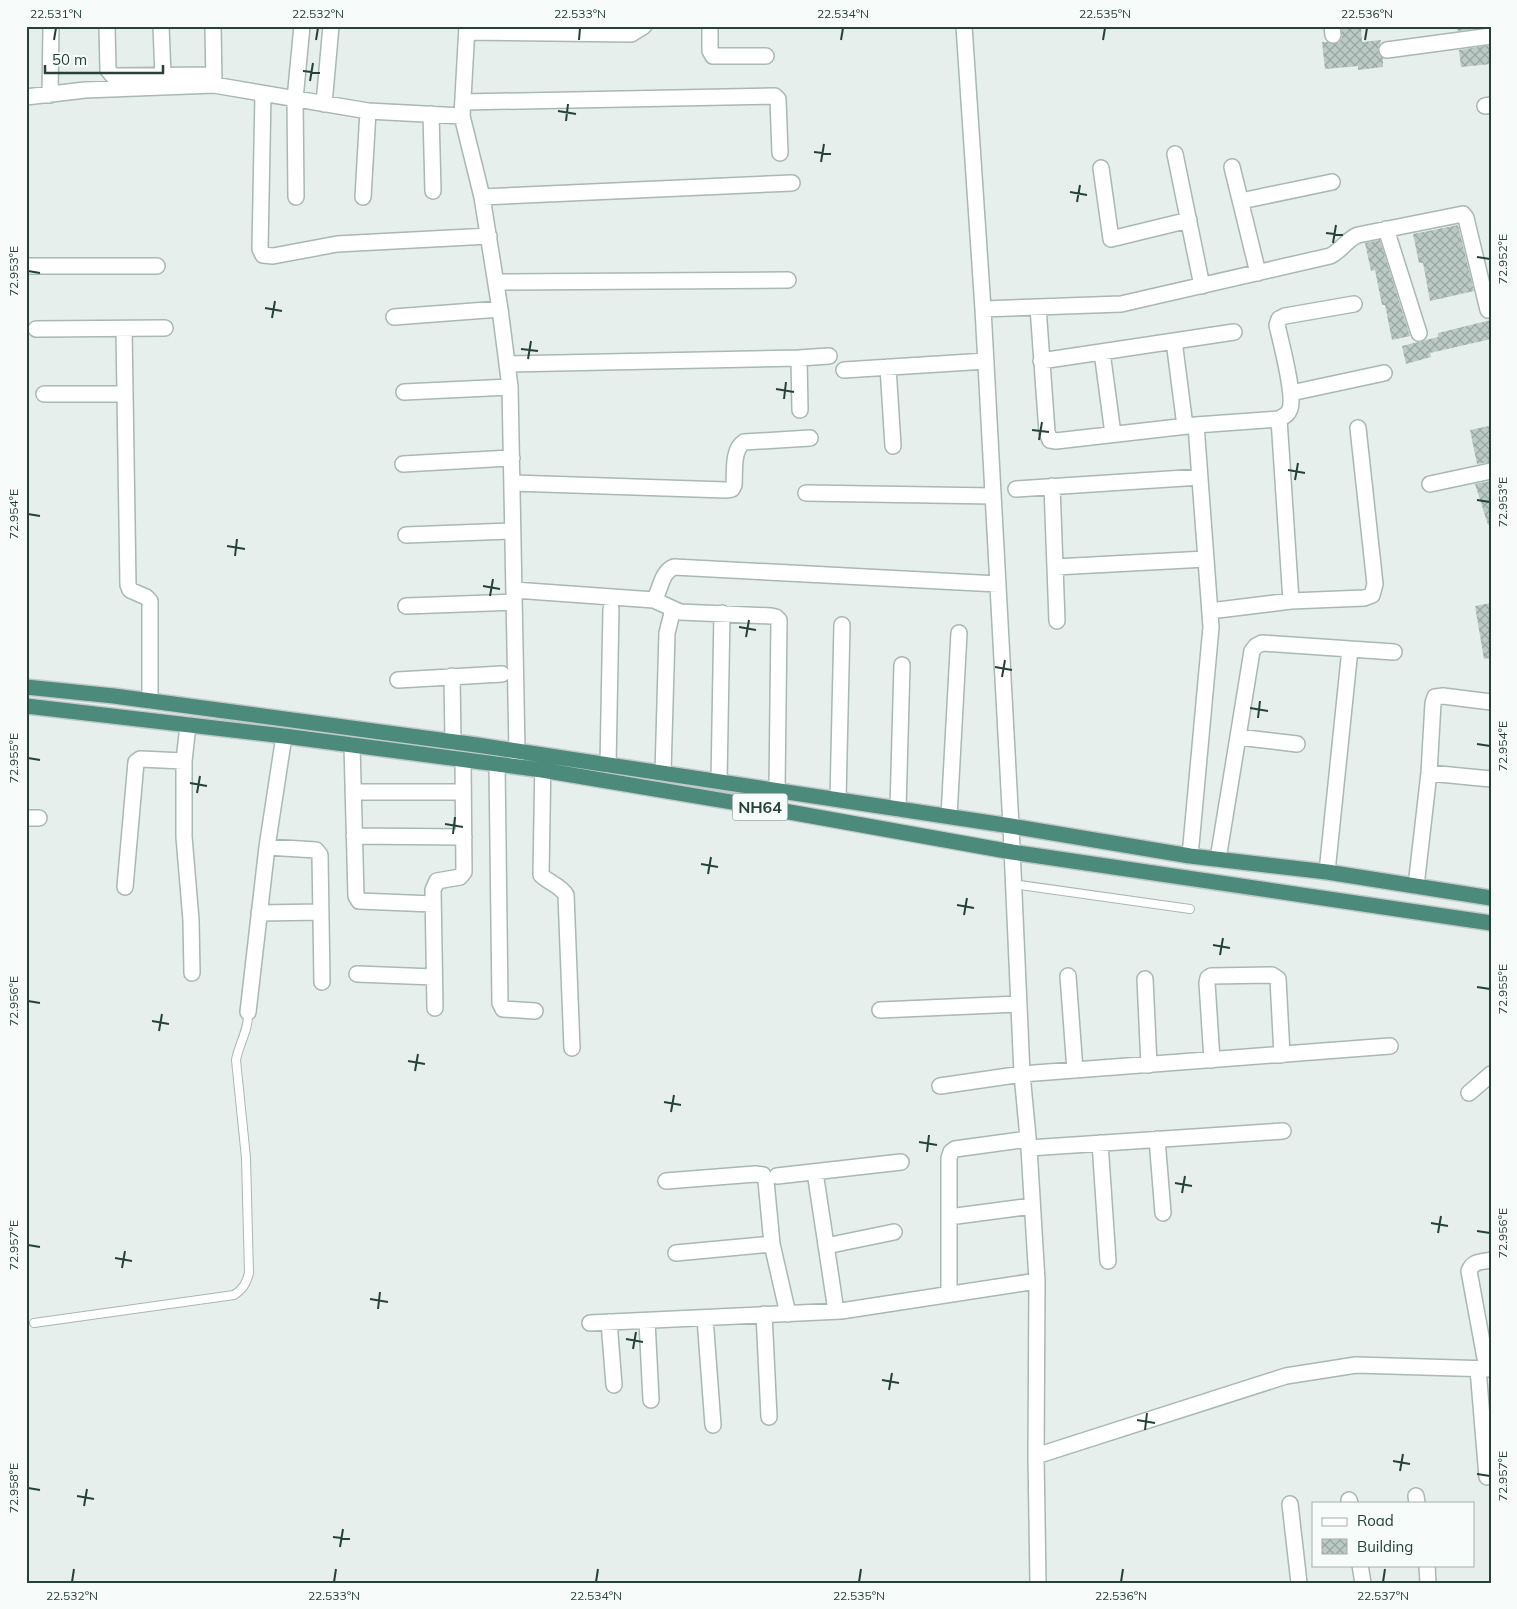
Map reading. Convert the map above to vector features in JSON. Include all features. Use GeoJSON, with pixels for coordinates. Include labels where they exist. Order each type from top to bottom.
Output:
{"type":"FeatureCollection","features":[{"type":"Feature","properties":{"kind":"highway","name":"NH64"},"geometry":{"type":"LineString","coordinates":[[26,687],[150,701],[517,751],[542,762],[767,808],[1012,852],[1491,923]]}},
{"type":"Feature","properties":{"kind":"highway","name":"NH64"},"geometry":{"type":"LineString","coordinates":[[26,706],[284,736],[516,766],[542,762],[608,765],[949,816],[1190,856],[1327,872],[1491,898]]}},
{"type":"Feature","properties":{"kind":"street"},"geometry":{"type":"LineString","coordinates":[[50,95],[51,26]]}},
{"type":"Feature","properties":{"kind":"street"},"geometry":{"type":"LineString","coordinates":[[107,26],[108,70],[113,76],[162,76],[214,80],[263,94],[368,111],[431,114],[462,109],[775,96],[778,99],[780,153]]}},
{"type":"Feature","properties":{"kind":"street"},"geometry":{"type":"LineString","coordinates":[[161,26],[162,76]]}},
{"type":"Feature","properties":{"kind":"street"},"geometry":{"type":"LineString","coordinates":[[213,26],[214,80]]}},
{"type":"Feature","properties":{"kind":"street"},"geometry":{"type":"LineString","coordinates":[[296,197],[296,99],[302,26]]}},
{"type":"Feature","properties":{"kind":"street"},"geometry":{"type":"LineString","coordinates":[[324,104],[331,26]]}},
{"type":"Feature","properties":{"kind":"street"},"geometry":{"type":"LineString","coordinates":[[516,766],[510,387],[482,197],[462,109],[467,29],[631,34],[644,26]]}},
{"type":"Feature","properties":{"kind":"street"},"geometry":{"type":"LineString","coordinates":[[710,26],[710,51],[713,56],[766,56]]}},
{"type":"Feature","properties":{"kind":"street"},"geometry":{"type":"LineString","coordinates":[[964,26],[986,361],[1014,884],[1022,1074],[1029,1143],[1037,1281],[1036,1456],[1038,1583]]}},
{"type":"Feature","properties":{"kind":"street"},"geometry":{"type":"LineString","coordinates":[[1387,50],[1491,36]]}},
{"type":"Feature","properties":{"kind":"street"},"geometry":{"type":"LineString","coordinates":[[26,98],[84,90],[214,80]]}},
{"type":"Feature","properties":{"kind":"street"},"geometry":{"type":"LineString","coordinates":[[263,94],[260,249],[263,255],[273,256],[337,244],[488,236]]}},
{"type":"Feature","properties":{"kind":"street"},"geometry":{"type":"LineString","coordinates":[[363,197],[368,111]]}},
{"type":"Feature","properties":{"kind":"street"},"geometry":{"type":"LineString","coordinates":[[431,114],[433,191]]}},
{"type":"Feature","properties":{"kind":"street"},"geometry":{"type":"LineString","coordinates":[[1175,154],[1202,286]]}},
{"type":"Feature","properties":{"kind":"street"},"geometry":{"type":"LineString","coordinates":[[1232,167],[1258,273]]}},
{"type":"Feature","properties":{"kind":"street"},"geometry":{"type":"LineString","coordinates":[[1100,168],[1111,239],[1189,220]]}},
{"type":"Feature","properties":{"kind":"street"},"geometry":{"type":"LineString","coordinates":[[482,197],[792,182]]}},
{"type":"Feature","properties":{"kind":"street"},"geometry":{"type":"LineString","coordinates":[[1241,201],[1332,182]]}},
{"type":"Feature","properties":{"kind":"street"},"geometry":{"type":"LineString","coordinates":[[983,309],[1121,304],[1330,256],[1335,254],[1353,237],[1463,214],[1466,218],[1488,310]]}},
{"type":"Feature","properties":{"kind":"street"},"geometry":{"type":"LineString","coordinates":[[1386,229],[1419,334]]}},
{"type":"Feature","properties":{"kind":"street"},"geometry":{"type":"LineString","coordinates":[[26,266],[157,266]]}},
{"type":"Feature","properties":{"kind":"street"},"geometry":{"type":"LineString","coordinates":[[496,282],[788,280]]}},
{"type":"Feature","properties":{"kind":"street"},"geometry":{"type":"LineString","coordinates":[[1038,307],[1047,432],[1050,440],[1056,441],[1190,425],[1279,419],[1287,415],[1291,407],[1291,393],[1278,325],[1279,319],[1285,316],[1354,304]]}},
{"type":"Feature","properties":{"kind":"street"},"geometry":{"type":"LineString","coordinates":[[394,317],[500,309]]}},
{"type":"Feature","properties":{"kind":"street"},"geometry":{"type":"LineString","coordinates":[[36,329],[165,328]]}},
{"type":"Feature","properties":{"kind":"street"},"geometry":{"type":"LineString","coordinates":[[124,329],[128,585],[130,590],[150,600],[150,701]]}},
{"type":"Feature","properties":{"kind":"street"},"geometry":{"type":"LineString","coordinates":[[1041,361],[1234,332]]}},
{"type":"Feature","properties":{"kind":"street"},"geometry":{"type":"LineString","coordinates":[[1174,341],[1200,477],[1211,627],[1190,856]]}},
{"type":"Feature","properties":{"kind":"street"},"geometry":{"type":"LineString","coordinates":[[1102,352],[1113,434]]}},
{"type":"Feature","properties":{"kind":"street"},"geometry":{"type":"LineString","coordinates":[[508,364],[829,356]]}},
{"type":"Feature","properties":{"kind":"street"},"geometry":{"type":"LineString","coordinates":[[799,358],[800,410]]}},
{"type":"Feature","properties":{"kind":"street"},"geometry":{"type":"LineString","coordinates":[[844,370],[986,361]]}},
{"type":"Feature","properties":{"kind":"street"},"geometry":{"type":"LineString","coordinates":[[888,367],[893,446]]}},
{"type":"Feature","properties":{"kind":"street"},"geometry":{"type":"LineString","coordinates":[[1291,393],[1384,373]]}},
{"type":"Feature","properties":{"kind":"street"},"geometry":{"type":"LineString","coordinates":[[404,392],[510,387]]}},
{"type":"Feature","properties":{"kind":"street"},"geometry":{"type":"LineString","coordinates":[[44,394],[125,394]]}},
{"type":"Feature","properties":{"kind":"street"},"geometry":{"type":"LineString","coordinates":[[1279,419],[1291,601]]}},
{"type":"Feature","properties":{"kind":"street"},"geometry":{"type":"LineString","coordinates":[[1210,611],[1291,601],[1364,598],[1372,595],[1375,584],[1358,428]]}},
{"type":"Feature","properties":{"kind":"street"},"geometry":{"type":"LineString","coordinates":[[512,483],[732,489],[734,485],[736,452],[739,445],[744,442],[810,438]]}},
{"type":"Feature","properties":{"kind":"street"},"geometry":{"type":"LineString","coordinates":[[403,464],[512,458]]}},
{"type":"Feature","properties":{"kind":"street"},"geometry":{"type":"LineString","coordinates":[[1430,484],[1491,471]]}},
{"type":"Feature","properties":{"kind":"street"},"geometry":{"type":"LineString","coordinates":[[1016,489],[1200,477]]}},
{"type":"Feature","properties":{"kind":"street"},"geometry":{"type":"LineString","coordinates":[[1052,486],[1057,620]]}},
{"type":"Feature","properties":{"kind":"street"},"geometry":{"type":"LineString","coordinates":[[806,493],[993,496]]}},
{"type":"Feature","properties":{"kind":"street"},"geometry":{"type":"LineString","coordinates":[[406,536],[512,530]]}},
{"type":"Feature","properties":{"kind":"street"},"geometry":{"type":"LineString","coordinates":[[1055,567],[1206,559]]}},
{"type":"Feature","properties":{"kind":"street"},"geometry":{"type":"LineString","coordinates":[[654,600],[664,574],[668,569],[674,567],[998,584]]}},
{"type":"Feature","properties":{"kind":"street"},"geometry":{"type":"LineString","coordinates":[[406,606],[514,596],[654,600],[680,612],[776,617],[779,620],[777,790]]}},
{"type":"Feature","properties":{"kind":"street"},"geometry":{"type":"LineString","coordinates":[[663,773],[667,633],[673,609]]}},
{"type":"Feature","properties":{"kind":"street"},"geometry":{"type":"LineString","coordinates":[[608,765],[611,610]]}},
{"type":"Feature","properties":{"kind":"street"},"geometry":{"type":"LineString","coordinates":[[719,782],[722,614]]}},
{"type":"Feature","properties":{"kind":"street"},"geometry":{"type":"LineString","coordinates":[[838,799],[842,625]]}},
{"type":"Feature","properties":{"kind":"street"},"geometry":{"type":"LineString","coordinates":[[949,816],[959,633]]}},
{"type":"Feature","properties":{"kind":"street"},"geometry":{"type":"LineString","coordinates":[[1218,859],[1252,651],[1256,646],[1262,643],[1394,652]]}},
{"type":"Feature","properties":{"kind":"street"},"geometry":{"type":"LineString","coordinates":[[1327,872],[1350,649]]}},
{"type":"Feature","properties":{"kind":"street"},"geometry":{"type":"LineString","coordinates":[[898,809],[902,665]]}},
{"type":"Feature","properties":{"kind":"street"},"geometry":{"type":"LineString","coordinates":[[398,680],[502,674]]}},
{"type":"Feature","properties":{"kind":"street"},"geometry":{"type":"LineString","coordinates":[[452,676],[453,742]]}},
{"type":"Feature","properties":{"kind":"street"},"geometry":{"type":"LineString","coordinates":[[1416,886],[1429,773],[1433,703],[1435,697],[1443,696],[1491,702]]}},
{"type":"Feature","properties":{"kind":"street"},"geometry":{"type":"LineString","coordinates":[[188,725],[184,761],[184,846],[191,920],[192,973]]}},
{"type":"Feature","properties":{"kind":"street"},"geometry":{"type":"LineString","coordinates":[[248,1012],[267,847],[284,736]]}},
{"type":"Feature","properties":{"kind":"street"},"geometry":{"type":"LineString","coordinates":[[1238,737],[1297,744]]}},
{"type":"Feature","properties":{"kind":"street"},"geometry":{"type":"LineString","coordinates":[[352,745],[356,896],[359,901],[433,904]]}},
{"type":"Feature","properties":{"kind":"street"},"geometry":{"type":"LineString","coordinates":[[125,886],[136,762],[140,759],[184,761]]}},
{"type":"Feature","properties":{"kind":"street"},"geometry":{"type":"LineString","coordinates":[[435,1008],[433,890],[437,881],[460,877],[464,872],[464,760]]}},
{"type":"Feature","properties":{"kind":"street"},"geometry":{"type":"LineString","coordinates":[[542,762],[541,875],[562,889],[566,895],[572,1048]]}},
{"type":"Feature","properties":{"kind":"street"},"geometry":{"type":"LineString","coordinates":[[497,764],[500,1003],[503,1008],[535,1012]]}},
{"type":"Feature","properties":{"kind":"street"},"geometry":{"type":"LineString","coordinates":[[1429,773],[1491,779]]}},
{"type":"Feature","properties":{"kind":"street"},"geometry":{"type":"LineString","coordinates":[[353,792],[463,792]]}},
{"type":"Feature","properties":{"kind":"street"},"geometry":{"type":"LineString","coordinates":[[354,836],[464,837]]}},
{"type":"Feature","properties":{"kind":"street"},"geometry":{"type":"LineString","coordinates":[[267,847],[316,850],[320,855],[322,982]]}},
{"type":"Feature","properties":{"kind":"street"},"geometry":{"type":"LineString","coordinates":[[259,913],[321,912]]}},
{"type":"Feature","properties":{"kind":"street"},"geometry":{"type":"LineString","coordinates":[[357,974],[434,977]]}},
{"type":"Feature","properties":{"kind":"street"},"geometry":{"type":"LineString","coordinates":[[1212,1060],[1207,983],[1208,978],[1211,976],[1272,975],[1278,979],[1282,1055]]}},
{"type":"Feature","properties":{"kind":"street"},"geometry":{"type":"LineString","coordinates":[[1068,976],[1075,1070]]}},
{"type":"Feature","properties":{"kind":"street"},"geometry":{"type":"LineString","coordinates":[[1145,979],[1149,1065]]}},
{"type":"Feature","properties":{"kind":"street"},"geometry":{"type":"LineString","coordinates":[[880,1010],[1019,1004]]}},
{"type":"Feature","properties":{"kind":"street"},"geometry":{"type":"LineString","coordinates":[[940,1086],[1022,1074],[1390,1046]]}},
{"type":"Feature","properties":{"kind":"street"},"geometry":{"type":"LineString","coordinates":[[1469,1093],[1491,1074]]}},
{"type":"Feature","properties":{"kind":"street"},"geometry":{"type":"LineString","coordinates":[[949,1294],[949,1158],[950,1152],[955,1149],[1029,1143],[1100,1143],[1283,1131]]}},
{"type":"Feature","properties":{"kind":"street"},"geometry":{"type":"LineString","coordinates":[[1157,1139],[1163,1213]]}},
{"type":"Feature","properties":{"kind":"street"},"geometry":{"type":"LineString","coordinates":[[1100,1143],[1108,1261]]}},
{"type":"Feature","properties":{"kind":"street"},"geometry":{"type":"LineString","coordinates":[[776,1176],[901,1162]]}},
{"type":"Feature","properties":{"kind":"street"},"geometry":{"type":"LineString","coordinates":[[815,1172],[836,1311]]}},
{"type":"Feature","properties":{"kind":"street"},"geometry":{"type":"LineString","coordinates":[[666,1182],[755,1174],[763,1175],[766,1181],[772,1244],[788,1314]]}},
{"type":"Feature","properties":{"kind":"street"},"geometry":{"type":"LineString","coordinates":[[949,1217],[1032,1206]]}},
{"type":"Feature","properties":{"kind":"street"},"geometry":{"type":"LineString","coordinates":[[826,1246],[894,1232]]}},
{"type":"Feature","properties":{"kind":"street"},"geometry":{"type":"LineString","coordinates":[[676,1253],[772,1244]]}},
{"type":"Feature","properties":{"kind":"street"},"geometry":{"type":"LineString","coordinates":[[1487,1477],[1485,1369],[1469,1271],[1475,1263],[1491,1260]]}},
{"type":"Feature","properties":{"kind":"street"},"geometry":{"type":"LineString","coordinates":[[590,1323],[836,1311],[1037,1281]]}},
{"type":"Feature","properties":{"kind":"street"},"geometry":{"type":"LineString","coordinates":[[764,1314],[769,1418]]}},
{"type":"Feature","properties":{"kind":"street"},"geometry":{"type":"LineString","coordinates":[[705,1318],[714,1425]]}},
{"type":"Feature","properties":{"kind":"street"},"geometry":{"type":"LineString","coordinates":[[647,1321],[651,1400]]}},
{"type":"Feature","properties":{"kind":"street"},"geometry":{"type":"LineString","coordinates":[[609,1322],[614,1385]]}},
{"type":"Feature","properties":{"kind":"street"},"geometry":{"type":"LineString","coordinates":[[1036,1456],[1299,1373],[1356,1365],[1485,1369]]}},
{"type":"Feature","properties":{"kind":"street"},"geometry":{"type":"LineString","coordinates":[[1290,1504],[1299,1583]]}},
{"type":"Feature","properties":{"kind":"street"},"geometry":{"type":"LineString","coordinates":[[1360,1566],[1363,1583]]}},
{"type":"Feature","properties":{"kind":"street"},"geometry":{"type":"LineString","coordinates":[[1427,1566],[1428,1583]]}},
{"type":"Feature","properties":{"kind":"lane"},"geometry":{"type":"LineString","coordinates":[[1014,884],[1190,909]]}},
{"type":"Feature","properties":{"kind":"lane"},"geometry":{"type":"LineString","coordinates":[[34,1323],[234,1296],[242,1290],[247,1282],[249,1264],[246,1158],[236,1060],[238,1050],[248,1027],[248,1012]]}},
{"type":"Feature","properties":{"kind":"building"},"geometry":{"type":"Polygon","coordinates":[[[1341,26],[1361,26],[1362,42],[1381,40],[1378,51],[1383,58],[1383,67],[1358,70],[1358,66],[1325,69],[1322,42],[1334,44],[1339,42],[1342,38],[1341,26]]]}},
{"type":"Feature","properties":{"kind":"building"},"geometry":{"type":"Polygon","coordinates":[[[1457,26],[1491,26],[1491,27],[1457,31],[1457,26]]]}},
{"type":"Feature","properties":{"kind":"building"},"geometry":{"type":"Polygon","coordinates":[[[1491,45],[1491,64],[1461,67],[1459,50],[1491,45]]]}},
{"type":"Feature","properties":{"kind":"building"},"geometry":{"type":"Polygon","coordinates":[[[1458,225],[1474,291],[1430,301],[1423,263],[1419,263],[1413,234],[1458,225]]]}},
{"type":"Feature","properties":{"kind":"building"},"geometry":{"type":"Polygon","coordinates":[[[1380,240],[1410,336],[1392,340],[1385,305],[1382,305],[1375,270],[1371,271],[1365,243],[1380,240]]]}},
{"type":"Feature","properties":{"kind":"building"},"geometry":{"type":"Polygon","coordinates":[[[1491,320],[1491,339],[1430,353],[1431,357],[1406,364],[1402,346],[1438,337],[1438,333],[1491,320]]]}},
{"type":"Feature","properties":{"kind":"building"},"geometry":{"type":"Polygon","coordinates":[[[1489,426],[1491,462],[1477,464],[1470,430],[1489,426]]]}},
{"type":"Feature","properties":{"kind":"building"},"geometry":{"type":"Polygon","coordinates":[[[1491,481],[1491,525],[1488,525],[1475,484],[1491,481]]]}},
{"type":"Feature","properties":{"kind":"building"},"geometry":{"type":"Polygon","coordinates":[[[1491,603],[1491,658],[1484,659],[1475,606],[1491,603]]]}}]}
